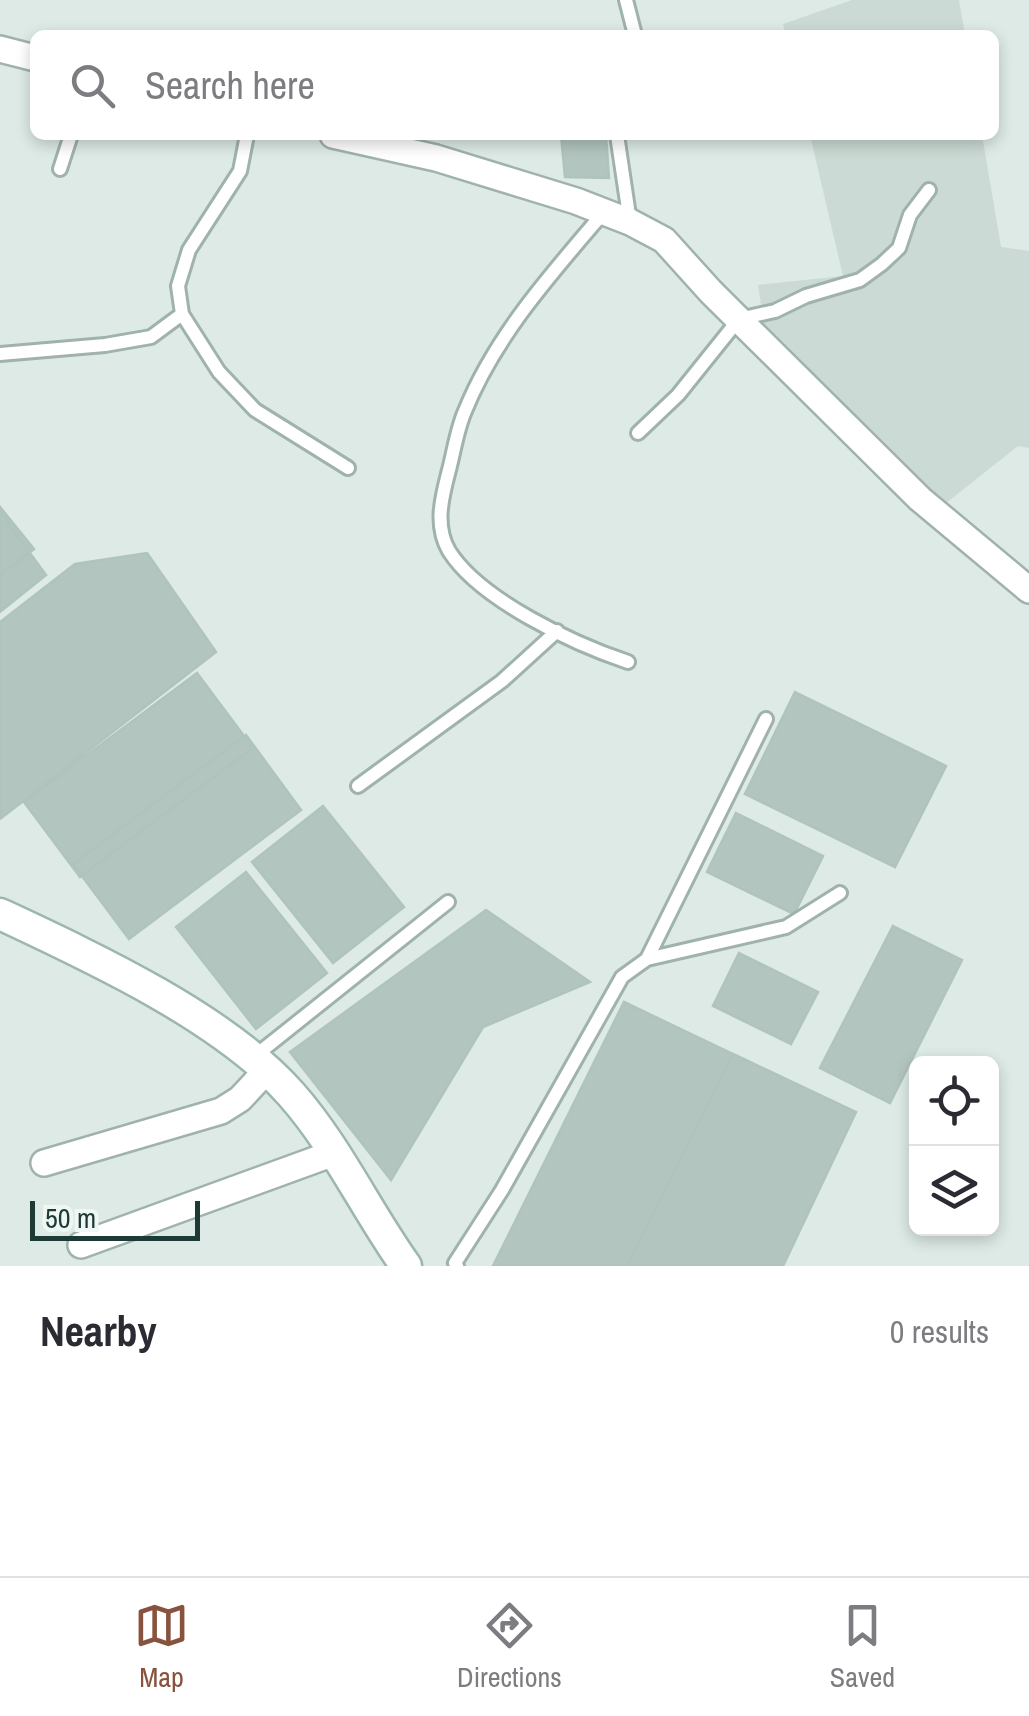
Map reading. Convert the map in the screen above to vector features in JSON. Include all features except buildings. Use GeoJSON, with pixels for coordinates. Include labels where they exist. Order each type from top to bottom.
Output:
{"type":"FeatureCollection","features":[{"type":"Feature","properties":{"kind":"street"},"geometry":{"type":"LineString","coordinates":[[0,49],[30,57]]}},
{"type":"Feature","properties":{"kind":"street"},"geometry":{"type":"LineString","coordinates":[[355,140],[436,158],[604,212],[664,240],[920,499],[1029,590]]}},
{"type":"Feature","properties":{"kind":"street"},"geometry":{"type":"LineString","coordinates":[[0,914],[96,960],[192,1015],[261,1063],[291,1093],[334,1153],[406,1266]]}},
{"type":"Feature","properties":{"kind":"street"},"geometry":{"type":"LineString","coordinates":[[44,1163],[221,1112],[240,1099],[261,1063]]}},
{"type":"Feature","properties":{"kind":"street"},"geometry":{"type":"LineString","coordinates":[[80,1245],[334,1153]]}},
{"type":"Feature","properties":{"kind":"lane"},"geometry":{"type":"LineString","coordinates":[[626,0],[634,30]]}},
{"type":"Feature","properties":{"kind":"lane"},"geometry":{"type":"LineString","coordinates":[[60,169],[69,140]]}},
{"type":"Feature","properties":{"kind":"lane"},"geometry":{"type":"LineString","coordinates":[[246,140],[240,171],[189,250],[178,286],[182,314],[219,372],[255,410],[348,468]]}},
{"type":"Feature","properties":{"kind":"lane"},"geometry":{"type":"LineString","coordinates":[[618,140],[630,222]]}},
{"type":"Feature","properties":{"kind":"lane"},"geometry":{"type":"LineString","coordinates":[[638,433],[678,394],[738,319],[775,311],[806,296],[860,280],[899,248],[910,215],[928,190]]}},
{"type":"Feature","properties":{"kind":"lane"},"geometry":{"type":"LineString","coordinates":[[604,212],[548,278],[494,353],[464,412],[438,513],[448,550],[487,591],[583,647],[628,662]]}},
{"type":"Feature","properties":{"kind":"lane"},"geometry":{"type":"LineString","coordinates":[[0,354],[105,346],[151,337],[182,314]]}},
{"type":"Feature","properties":{"kind":"lane"},"geometry":{"type":"LineString","coordinates":[[358,786],[502,681],[557,631]]}},
{"type":"Feature","properties":{"kind":"lane"},"geometry":{"type":"LineString","coordinates":[[647,959],[766,719]]}},
{"type":"Feature","properties":{"kind":"lane"},"geometry":{"type":"LineString","coordinates":[[454,1265],[502,1190],[622,977],[647,959],[786,927],[840,893]]}},
{"type":"Feature","properties":{"kind":"lane"},"geometry":{"type":"LineString","coordinates":[[261,1063],[448,902]]}},
{"type":"Feature","properties":{"kind":"shaded area"},"geometry":{"type":"Polygon","coordinates":[[[852,0],[959,0],[964,30],[785,30],[783,24],[852,0]]]}},
{"type":"Feature","properties":{"kind":"shaded area"},"geometry":{"type":"Polygon","coordinates":[[[811,140],[983,140],[1001,247],[1029,251],[1029,448],[1018,446],[931,515],[767,342],[758,285],[843,276],[811,140]]]}}]}
